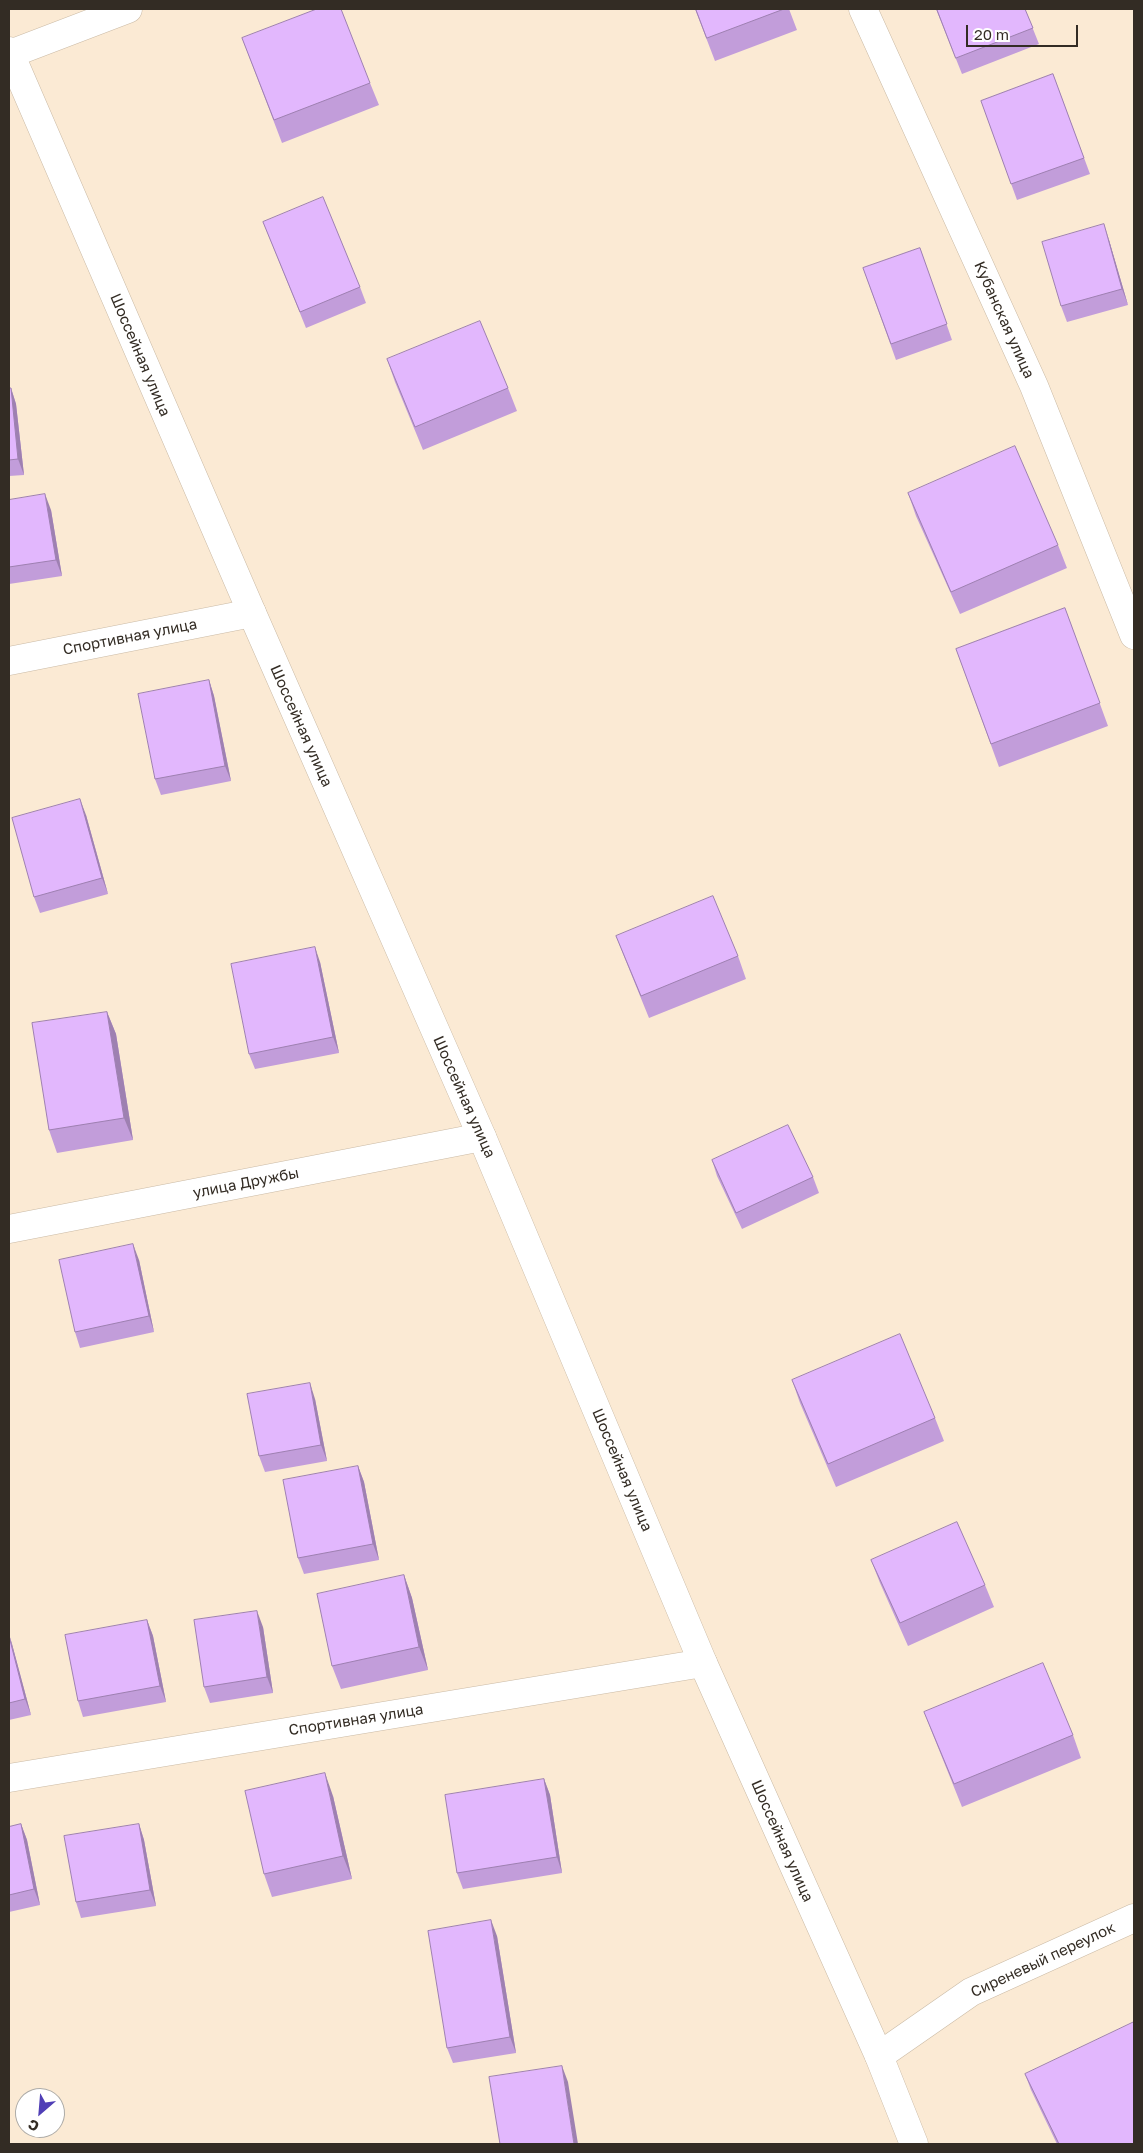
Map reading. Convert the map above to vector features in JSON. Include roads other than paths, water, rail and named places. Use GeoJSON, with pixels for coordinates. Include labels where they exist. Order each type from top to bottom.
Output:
{"type":"FeatureCollection","features":[{"type":"Feature","properties":{"kind":"street"},"geometry":{"type":"LineString","coordinates":[[9,53],[128,9]]}},
{"type":"Feature","properties":{"kind":"street","name":"Кубанская улица"},"geometry":{"type":"LineString","coordinates":[[863,9],[1034,386],[1134,635]]}},
{"type":"Feature","properties":{"kind":"street","name":"Шоссейная улица"},"geometry":{"type":"LineString","coordinates":[[9,53],[252,614],[482,1137],[702,1663],[878,2056],[914,2144]]}},
{"type":"Feature","properties":{"kind":"street","name":"Спортивная улица"},"geometry":{"type":"LineString","coordinates":[[9,661],[252,614]]}},
{"type":"Feature","properties":{"kind":"street","name":"улица Дружбы"},"geometry":{"type":"LineString","coordinates":[[9,1230],[482,1137]]}},
{"type":"Feature","properties":{"kind":"street","name":"Спортивная улица"},"geometry":{"type":"LineString","coordinates":[[9,1778],[702,1663]]}},
{"type":"Feature","properties":{"kind":"street","name":"Сиреневый переулок"},"geometry":{"type":"LineString","coordinates":[[878,2056],[971,1992],[1134,1918]]}}]}
